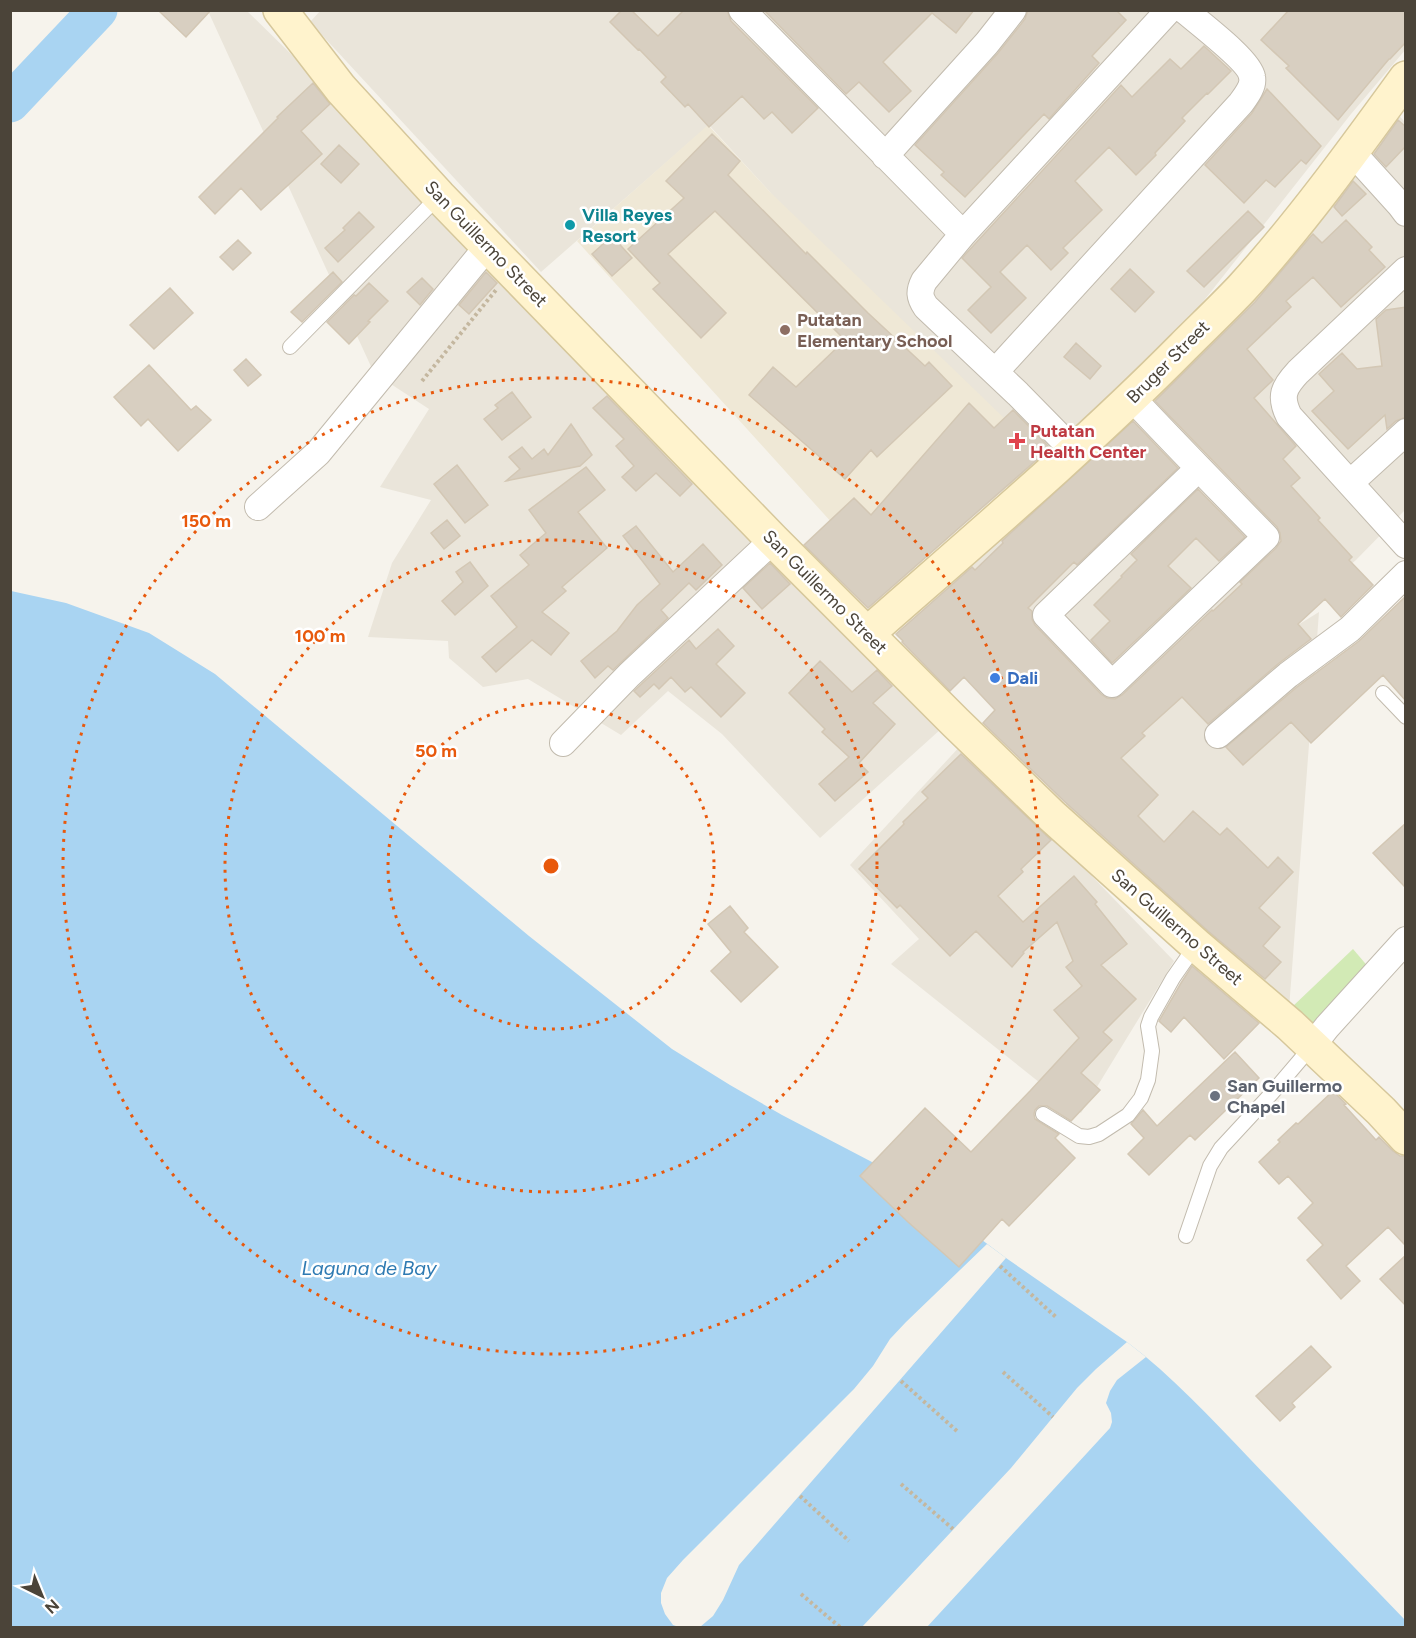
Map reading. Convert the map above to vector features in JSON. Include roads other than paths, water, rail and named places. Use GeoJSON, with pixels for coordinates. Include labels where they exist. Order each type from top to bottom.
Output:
{"type":"FeatureCollection","features":[{"type":"Feature","properties":{"kind":"main road","name":"San Guillermo Street"},"geometry":{"type":"LineString","coordinates":[[280,10],[341,89],[439,196],[773,540],[1044,808],[1196,945],[1290,1025],[1381,1111],[1406,1138]]}},
{"type":"Feature","properties":{"kind":"main road","name":"Bruger Street"},"geometry":{"type":"LineString","coordinates":[[867,634],[1075,452],[1240,290],[1298,224],[1406,78]]}},
{"type":"Feature","properties":{"kind":"street"},"geometry":{"type":"LineString","coordinates":[[742,10],[963,234]]}},
{"type":"Feature","properties":{"kind":"street"},"geometry":{"type":"LineString","coordinates":[[885,156],[987,43],[1013,10]]}},
{"type":"Feature","properties":{"kind":"street"},"geometry":{"type":"LineString","coordinates":[[1075,452],[926,307],[919,296],[920,288],[963,234],[1169,10]]}},
{"type":"Feature","properties":{"kind":"street"},"geometry":{"type":"LineString","coordinates":[[995,372],[1249,92],[1253,78],[1248,67],[1184,10]]}},
{"type":"Feature","properties":{"kind":"street"},"geometry":{"type":"LineString","coordinates":[[1352,152],[1406,213]]}},
{"type":"Feature","properties":{"kind":"street"},"geometry":{"type":"LineString","coordinates":[[258,507],[318,453],[488,246]]}},
{"type":"Feature","properties":{"kind":"street"},"geometry":{"type":"LineString","coordinates":[[1406,270],[1298,372],[1287,384],[1283,397],[1289,416],[1406,545]]}},
{"type":"Feature","properties":{"kind":"street"},"geometry":{"type":"LineString","coordinates":[[1132,398],[1266,537],[1112,684],[1046,615],[1199,468]]}},
{"type":"Feature","properties":{"kind":"street"},"geometry":{"type":"LineString","coordinates":[[1350,483],[1406,432]]}},
{"type":"Feature","properties":{"kind":"street"},"geometry":{"type":"LineString","coordinates":[[563,743],[629,675],[773,540]]}},
{"type":"Feature","properties":{"kind":"street"},"geometry":{"type":"LineString","coordinates":[[1218,735],[1288,675],[1350,629],[1406,574]]}},
{"type":"Feature","properties":{"kind":"street"},"geometry":{"type":"LineString","coordinates":[[1312,1046],[1406,940]]}},
{"type":"Feature","properties":{"kind":"lane"},"geometry":{"type":"LineString","coordinates":[[290,347],[439,196]]}},
{"type":"Feature","properties":{"kind":"lane"},"geometry":{"type":"LineString","coordinates":[[1383,693],[1406,717]]}},
{"type":"Feature","properties":{"kind":"lane"},"geometry":{"type":"LineString","coordinates":[[1043,1114],[1078,1136],[1089,1137],[1099,1134],[1128,1115],[1141,1098],[1148,1080],[1152,1051],[1148,1026],[1151,1017],[1173,978],[1196,945]]}},
{"type":"Feature","properties":{"kind":"lane"},"geometry":{"type":"LineString","coordinates":[[1186,1236],[1210,1166],[1221,1148],[1312,1046]]}},
{"type":"Feature","properties":{"kind":"water","name":"Laguna de Bay"},"geometry":{"type":"Polygon","coordinates":[[[11,591],[66,603],[149,633],[215,674],[529,936],[672,1049],[782,1115],[893,1173],[1006,1258],[1127,1342],[1160,1369],[1206,1413],[1406,1621],[1405,1628],[11,1628],[11,591]]]}},
{"type":"Feature","properties":{"kind":"waterway"},"geometry":{"type":"LineString","coordinates":[[10,103],[98,10]]}},
{"type":"Feature","properties":{"kind":"place","name":"Villa Reyes Resort"},"geometry":{"type":"Point","coordinates":[570,225]}},
{"type":"Feature","properties":{"kind":"place","name":"Putatan Elementary School"},"geometry":{"type":"Point","coordinates":[785,330]}},
{"type":"Feature","properties":{"kind":"place","name":"Putatan Health Center"},"geometry":{"type":"Point","coordinates":[1017,441]}},
{"type":"Feature","properties":{"kind":"place","name":"Dali"},"geometry":{"type":"Point","coordinates":[995,678]}},
{"type":"Feature","properties":{"kind":"place","name":"San Guillermo Chapel"},"geometry":{"type":"Point","coordinates":[1215,1096]}}]}
